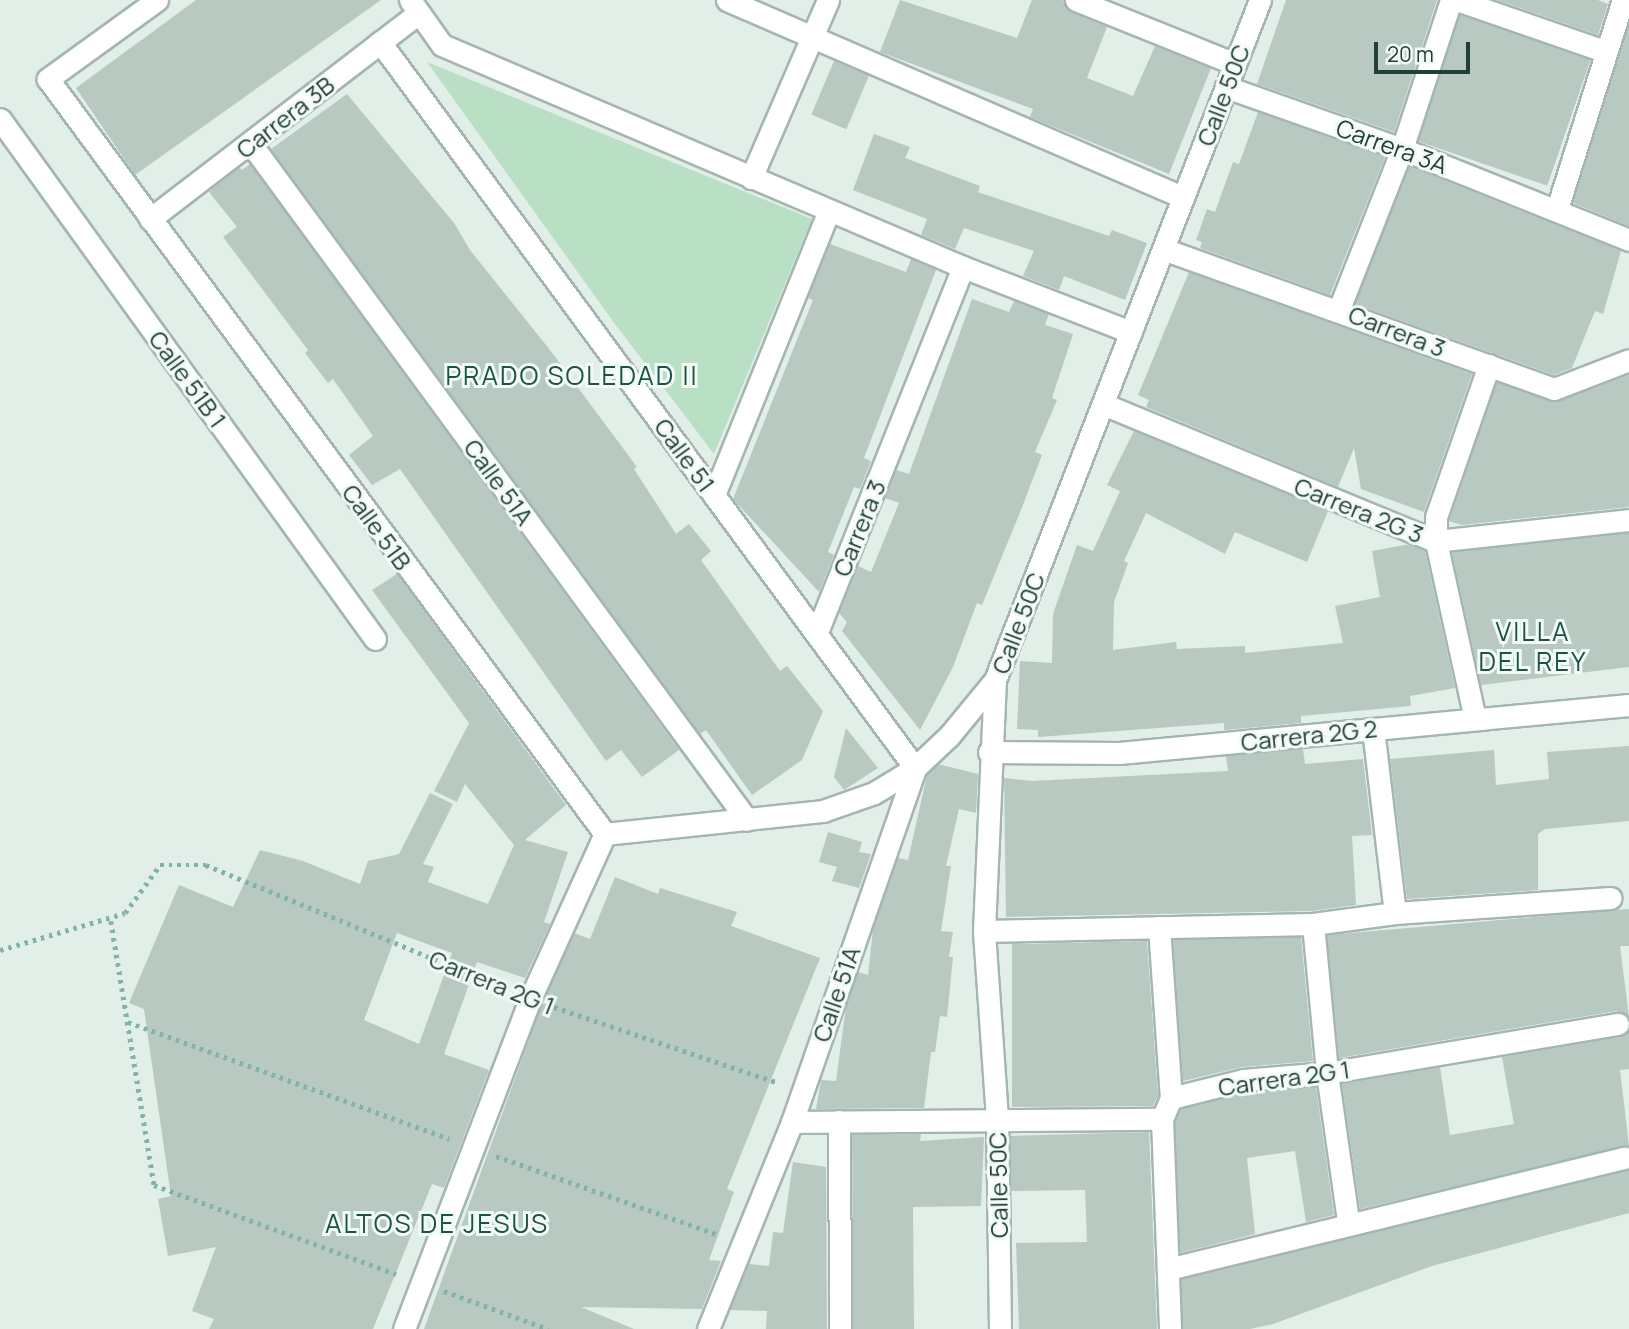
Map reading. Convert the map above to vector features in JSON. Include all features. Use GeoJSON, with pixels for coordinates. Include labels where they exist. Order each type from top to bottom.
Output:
{"type":"FeatureCollection","features":[{"type":"Feature","properties":{"kind":"street","name":"Calle 51B"},"geometry":{"type":"LineString","coordinates":[[158,0],[48,79],[605,834]]}},
{"type":"Feature","properties":{"kind":"street"},"geometry":{"type":"LineString","coordinates":[[727,0],[1183,197]]}},
{"type":"Feature","properties":{"kind":"street"},"geometry":{"type":"LineString","coordinates":[[751,178],[828,0]]}},
{"type":"Feature","properties":{"kind":"street"},"geometry":{"type":"LineString","coordinates":[[1076,0],[1235,64]]}},
{"type":"Feature","properties":{"kind":"street","name":"Calle 50C"},"geometry":{"type":"LineString","coordinates":[[1000,1329],[997,1118],[984,931],[989,752],[995,680],[1260,0]]}},
{"type":"Feature","properties":{"kind":"street"},"geometry":{"type":"LineString","coordinates":[[1339,309],[1402,149],[1451,0]]}},
{"type":"Feature","properties":{"kind":"street"},"geometry":{"type":"LineString","coordinates":[[1457,0],[1604,51]]}},
{"type":"Feature","properties":{"kind":"street"},"geometry":{"type":"LineString","coordinates":[[1557,209],[1604,51],[1623,0]]}},
{"type":"Feature","properties":{"kind":"street"},"geometry":{"type":"LineString","coordinates":[[414,6],[442,45],[962,267],[1130,332]]}},
{"type":"Feature","properties":{"kind":"street","name":"Carrera 3B"},"geometry":{"type":"LineString","coordinates":[[150,219],[251,144],[380,42],[414,6]]}},
{"type":"Feature","properties":{"kind":"street","name":"Calle 51"},"geometry":{"type":"LineString","coordinates":[[380,42],[915,768]]}},
{"type":"Feature","properties":{"kind":"street","name":"Carrera 3A"},"geometry":{"type":"LineString","coordinates":[[1226,87],[1402,149],[1629,240]]}},
{"type":"Feature","properties":{"kind":"street","name":"Calle 51B 1"},"geometry":{"type":"LineString","coordinates":[[0,119],[375,639]]}},
{"type":"Feature","properties":{"kind":"street","name":"Calle 51A"},"geometry":{"type":"LineString","coordinates":[[251,144],[747,820]]}},
{"type":"Feature","properties":{"kind":"street"},"geometry":{"type":"LineString","coordinates":[[714,495],[828,211]]}},
{"type":"Feature","properties":{"kind":"street","name":"Carrera 3"},"geometry":{"type":"LineString","coordinates":[[1163,249],[1339,309],[1554,389],[1629,360]]}},
{"type":"Feature","properties":{"kind":"street","name":"Carrera 3"},"geometry":{"type":"LineString","coordinates":[[817,632],[962,267]]}},
{"type":"Feature","properties":{"kind":"street"},"geometry":{"type":"LineString","coordinates":[[1475,719],[1436,541],[1436,517],[1489,365]]}},
{"type":"Feature","properties":{"kind":"street","name":"Carrera 2G 3"},"geometry":{"type":"LineString","coordinates":[[1103,404],[1436,541],[1629,520]]}},
{"type":"Feature","properties":{"kind":"street","name":"Calle 51A"},"geometry":{"type":"LineString","coordinates":[[708,1329],[792,1122],[915,768],[949,736],[995,680]]}},
{"type":"Feature","properties":{"kind":"street","name":"Carrera 2G 2"},"geometry":{"type":"LineString","coordinates":[[989,752],[1119,753],[1629,705]]}},
{"type":"Feature","properties":{"kind":"street"},"geometry":{"type":"LineString","coordinates":[[1373,729],[1395,913]]}},
{"type":"Feature","properties":{"kind":"street"},"geometry":{"type":"LineString","coordinates":[[404,1329],[530,999],[605,834],[823,811],[874,793],[915,768]]}},
{"type":"Feature","properties":{"kind":"street"},"geometry":{"type":"LineString","coordinates":[[984,931],[1313,924],[1395,913],[1610,898]]}},
{"type":"Feature","properties":{"kind":"street"},"geometry":{"type":"LineString","coordinates":[[1313,924],[1327,1073],[1348,1221]]}},
{"type":"Feature","properties":{"kind":"street"},"geometry":{"type":"LineString","coordinates":[[1159,928],[1171,1098],[1162,1119],[1170,1329]]}},
{"type":"Feature","properties":{"kind":"street","name":"Carrera 2G 1"},"geometry":{"type":"LineString","coordinates":[[1171,1098],[1243,1080],[1327,1073],[1618,1024]]}},
{"type":"Feature","properties":{"kind":"street"},"geometry":{"type":"LineString","coordinates":[[792,1122],[997,1118],[1162,1119]]}},
{"type":"Feature","properties":{"kind":"street"},"geometry":{"type":"LineString","coordinates":[[839,1121],[840,1329]]}},
{"type":"Feature","properties":{"kind":"street"},"geometry":{"type":"LineString","coordinates":[[1168,1269],[1348,1221],[1625,1158]]}},
{"type":"Feature","properties":{"kind":"path","name":"Carrera 2G 1"},"geometry":{"type":"LineString","coordinates":[[111,921],[125,914],[160,865],[206,865],[530,999],[802,1091]]}},
{"type":"Feature","properties":{"kind":"path"},"geometry":{"type":"LineString","coordinates":[[0,950],[111,921],[154,1185],[548,1329]]}},
{"type":"Feature","properties":{"kind":"path"},"geometry":{"type":"LineString","coordinates":[[127,1021],[741,1243]]}},
{"type":"Feature","properties":{"kind":"green space"},"geometry":{"type":"Polygon","coordinates":[[[427,62],[812,219],[714,454],[612,320],[427,62]]]}},
{"type":"Feature","properties":{"kind":"building"},"geometry":{"type":"Polygon","coordinates":[[[196,0],[381,0],[135,175],[76,88],[196,0]]]}},
{"type":"Feature","properties":{"kind":"building"},"geometry":{"type":"Polygon","coordinates":[[[900,0],[1017,38],[1032,0],[1063,0],[1071,12],[1107,27],[1087,78],[1133,96],[1155,46],[1211,68],[1169,174],[1030,117],[1033,109],[880,52],[900,0]]]}},
{"type":"Feature","properties":{"kind":"building"},"geometry":{"type":"Polygon","coordinates":[[[1286,0],[1437,0],[1394,132],[1257,84],[1286,0]]]}},
{"type":"Feature","properties":{"kind":"building"},"geometry":{"type":"Polygon","coordinates":[[[1497,0],[1598,0],[1608,4],[1598,35],[1497,0]]]}},
{"type":"Feature","properties":{"kind":"building"},"geometry":{"type":"Polygon","coordinates":[[[1460,15],[1590,60],[1547,186],[1417,141],[1460,15]]]}},
{"type":"Feature","properties":{"kind":"building"},"geometry":{"type":"Polygon","coordinates":[[[1629,25],[1629,226],[1573,203],[1629,25]]]}},
{"type":"Feature","properties":{"kind":"building"},"geometry":{"type":"Polygon","coordinates":[[[834,61],[869,76],[846,129],[811,114],[834,61]]]}},
{"type":"Feature","properties":{"kind":"building"},"geometry":{"type":"Polygon","coordinates":[[[347,94],[454,223],[470,250],[550,350],[637,467],[634,469],[676,534],[689,524],[711,551],[701,560],[780,671],[787,666],[823,711],[802,760],[752,795],[706,730],[700,734],[271,149],[347,94]]]}},
{"type":"Feature","properties":{"kind":"building"},"geometry":{"type":"Polygon","coordinates":[[[1258,112],[1385,157],[1330,295],[1200,248],[1202,242],[1196,240],[1207,209],[1215,212],[1233,162],[1239,164],[1258,112]]]}},
{"type":"Feature","properties":{"kind":"building"},"geometry":{"type":"Polygon","coordinates":[[[874,134],[910,147],[905,158],[980,186],[978,192],[1109,236],[1112,230],[1147,243],[1125,300],[1064,276],[1059,290],[1023,276],[1034,251],[964,228],[955,249],[921,235],[927,219],[853,190],[874,134]]]}},
{"type":"Feature","properties":{"kind":"building"},"geometry":{"type":"Polygon","coordinates":[[[250,164],[679,750],[642,777],[621,750],[606,761],[400,469],[372,485],[349,455],[373,436],[333,379],[328,383],[305,353],[308,350],[223,237],[237,227],[209,192],[239,167],[242,170],[250,164]]]}},
{"type":"Feature","properties":{"kind":"building"},"geometry":{"type":"Polygon","coordinates":[[[1409,166],[1621,251],[1603,314],[1595,311],[1572,368],[1554,375],[1355,304],[1409,166]]]}},
{"type":"Feature","properties":{"kind":"building"},"geometry":{"type":"Polygon","coordinates":[[[830,244],[906,272],[911,259],[936,270],[864,458],[871,461],[860,489],[854,487],[828,552],[834,555],[819,592],[733,499],[813,300],[808,298],[830,244]]]}},
{"type":"Feature","properties":{"kind":"building"},"geometry":{"type":"Polygon","coordinates":[[[1189,272],[1472,374],[1424,512],[1361,489],[1354,448],[1338,487],[1146,407],[1149,400],[1138,395],[1189,272]]]}},
{"type":"Feature","properties":{"kind":"building"},"geometry":{"type":"Polygon","coordinates":[[[972,299],[1009,312],[1014,301],[1049,314],[1045,325],[1073,334],[1052,398],[1057,400],[1035,452],[1042,455],[1021,510],[982,605],[977,603],[953,667],[920,730],[842,631],[847,622],[839,613],[858,566],[871,572],[899,503],[885,498],[896,470],[909,474],[972,299]]]}},
{"type":"Feature","properties":{"kind":"building"},"geometry":{"type":"Polygon","coordinates":[[[1629,375],[1629,507],[1462,525],[1449,521],[1497,382],[1558,401],[1629,375]]]}},
{"type":"Feature","properties":{"kind":"building"},"geometry":{"type":"Polygon","coordinates":[[[1134,431],[1328,511],[1307,562],[1235,532],[1225,554],[1146,513],[1124,561],[1128,563],[1114,602],[1113,650],[1176,642],[1177,649],[1245,646],[1245,653],[1343,643],[1335,606],[1380,597],[1372,551],[1410,544],[1425,551],[1455,688],[1410,696],[1411,706],[1301,716],[1301,723],[1224,730],[1224,723],[1038,737],[1038,730],[1017,729],[1020,661],[1052,663],[1053,614],[1077,545],[1093,551],[1120,491],[1107,485],[1134,431]]]}},
{"type":"Feature","properties":{"kind":"building"},"geometry":{"type":"Polygon","coordinates":[[[1629,533],[1629,667],[1481,685],[1452,552],[1629,533]]]}},
{"type":"Feature","properties":{"kind":"building"},"geometry":{"type":"Polygon","coordinates":[[[397,574],[566,805],[525,840],[568,852],[544,922],[550,924],[525,978],[477,962],[444,1054],[489,1070],[444,1188],[432,1184],[373,1329],[209,1329],[214,1319],[192,1311],[216,1247],[168,1256],[158,1199],[171,1196],[144,1009],[129,1003],[179,885],[233,907],[260,850],[303,861],[360,884],[368,861],[399,854],[430,793],[453,804],[423,864],[434,867],[428,882],[488,904],[514,845],[465,784],[457,802],[434,791],[469,723],[372,590],[397,574]],[[397,933],[364,1020],[419,1044],[452,953],[397,933]]]}},
{"type":"Feature","properties":{"kind":"building"},"geometry":{"type":"Polygon","coordinates":[[[846,728],[878,768],[844,790],[834,777],[846,728]]]}},
{"type":"Feature","properties":{"kind":"building"},"geometry":{"type":"Polygon","coordinates":[[[1629,746],[1629,821],[1545,829],[1538,834],[1538,890],[1407,899],[1390,759],[1494,750],[1496,785],[1549,779],[1547,752],[1629,746]]]}},
{"type":"Feature","properties":{"kind":"building"},"geometry":{"type":"Polygon","coordinates":[[[1303,749],[1305,764],[1363,759],[1372,835],[1352,836],[1356,905],[1312,911],[1006,917],[1004,778],[1032,781],[1228,771],[1226,756],[1303,749]]]}},
{"type":"Feature","properties":{"kind":"building"},"geometry":{"type":"Polygon","coordinates":[[[938,764],[978,774],[976,813],[959,809],[946,866],[951,866],[941,931],[953,932],[949,957],[953,957],[947,1017],[940,1016],[935,1052],[931,1052],[924,1108],[816,1109],[821,1080],[836,1081],[846,1006],[858,972],[868,975],[873,930],[898,858],[908,860],[927,775],[938,764]]]}},
{"type":"Feature","properties":{"kind":"building"},"geometry":{"type":"Polygon","coordinates":[[[828,832],[862,842],[859,852],[871,854],[859,888],[832,881],[837,867],[819,862],[828,832]]]}},
{"type":"Feature","properties":{"kind":"building"},"geometry":{"type":"Polygon","coordinates":[[[615,877],[658,894],[660,888],[737,912],[731,926],[820,958],[727,1189],[734,1192],[709,1260],[721,1261],[702,1309],[581,1307],[634,1329],[424,1329],[542,1004],[574,933],[590,939],[615,877]]]}},
{"type":"Feature","properties":{"kind":"building"},"geometry":{"type":"Polygon","coordinates":[[[1629,909],[1629,946],[1620,946],[1629,1017],[1616,1011],[1339,1058],[1327,935],[1629,909]]]}},
{"type":"Feature","properties":{"kind":"building"},"geometry":{"type":"Polygon","coordinates":[[[1301,937],[1313,1061],[1242,1067],[1183,1081],[1173,940],[1301,937]]]}},
{"type":"Feature","properties":{"kind":"building"},"geometry":{"type":"Polygon","coordinates":[[[1147,941],[1158,1096],[1153,1106],[1012,1107],[1012,944],[1147,941]]]}},
{"type":"Feature","properties":{"kind":"building"},"geometry":{"type":"Polygon","coordinates":[[[1629,1031],[1629,1069],[1620,1070],[1629,1146],[1360,1209],[1342,1084],[1440,1067],[1450,1135],[1514,1124],[1502,1057],[1620,1037],[1629,1031]]]}},
{"type":"Feature","properties":{"kind":"building"},"geometry":{"type":"Polygon","coordinates":[[[1316,1087],[1334,1215],[1306,1222],[1295,1151],[1247,1158],[1255,1234],[1180,1253],[1175,1121],[1180,1109],[1245,1093],[1316,1087]]]}},
{"type":"Feature","properties":{"kind":"building"},"geometry":{"type":"Polygon","coordinates":[[[1149,1132],[1157,1329],[1019,1329],[1016,1243],[1087,1242],[1085,1190],[1011,1191],[1010,1136],[1149,1132]]]}},
{"type":"Feature","properties":{"kind":"building"},"geometry":{"type":"Polygon","coordinates":[[[921,1134],[920,1141],[984,1137],[981,1206],[913,1207],[914,1329],[853,1329],[852,1135],[921,1134]]]}},
{"type":"Feature","properties":{"kind":"building"},"geometry":{"type":"Polygon","coordinates":[[[793,1162],[826,1167],[827,1329],[766,1329],[767,1311],[730,1310],[749,1264],[769,1266],[773,1232],[783,1233],[793,1162]]]}},
{"type":"Feature","properties":{"kind":"building"},"geometry":{"type":"Polygon","coordinates":[[[1629,1170],[1629,1213],[1432,1266],[1273,1324],[1250,1329],[1183,1329],[1181,1279],[1629,1170]]]}},
{"type":"Feature","properties":{"kind":"district","name":"PRADO SOLEDAD II"},"geometry":{"type":"Point","coordinates":[572,376]}},
{"type":"Feature","properties":{"kind":"district","name":"VILLA DEL REY"},"geometry":{"type":"Point","coordinates":[1533,647]}},
{"type":"Feature","properties":{"kind":"district","name":"ALTOS DE JESUS"},"geometry":{"type":"Point","coordinates":[437,1224]}}]}
